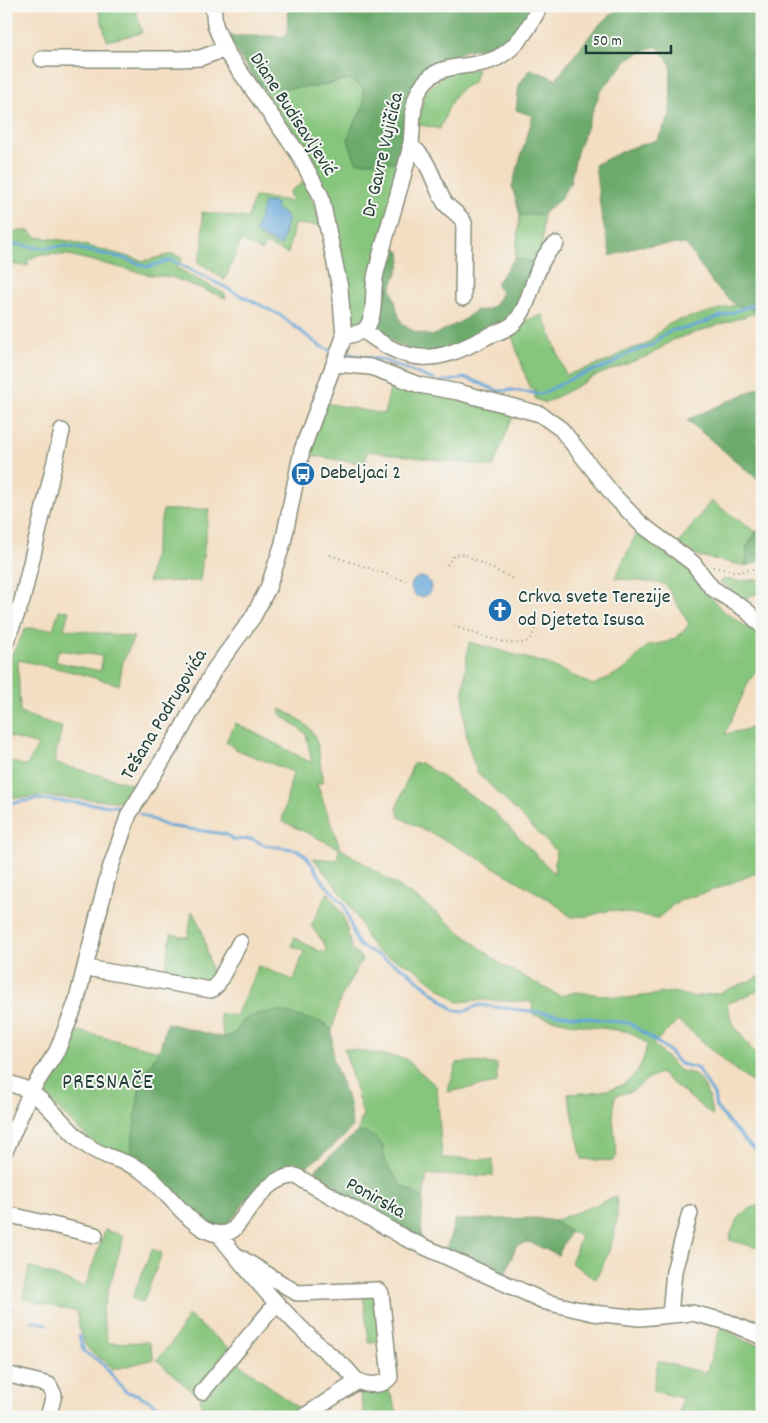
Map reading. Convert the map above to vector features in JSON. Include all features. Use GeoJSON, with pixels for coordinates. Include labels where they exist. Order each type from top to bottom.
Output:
{"type":"FeatureCollection","features":[{"type":"Feature","properties":{"kind":"street","name":"Diane Budisavljević"},"geometry":{"type":"LineString","coordinates":[[213,6],[215,26],[225,49],[298,154],[321,196],[340,288],[340,351]]}},
{"type":"Feature","properties":{"kind":"street","name":"Dr Gavre Vujičića"},"geometry":{"type":"LineString","coordinates":[[364,331],[371,318],[376,274],[410,146],[415,100],[424,83],[447,66],[484,63],[497,58],[522,36],[540,6]]}},
{"type":"Feature","properties":{"kind":"street"},"geometry":{"type":"LineString","coordinates":[[42,59],[200,58],[225,49]]}},
{"type":"Feature","properties":{"kind":"street"},"geometry":{"type":"LineString","coordinates":[[410,146],[421,154],[440,195],[448,206],[461,216],[464,223],[463,298]]}},
{"type":"Feature","properties":{"kind":"street"},"geometry":{"type":"LineString","coordinates":[[556,244],[546,255],[516,322],[464,349],[437,356],[407,355],[386,348],[364,331],[340,351],[370,367],[419,385],[458,392],[540,414],[560,429],[614,496],[641,524],[693,563],[712,588],[746,610],[762,626]]}},
{"type":"Feature","properties":{"kind":"street","name":"Tešana Podrugovića"},"geometry":{"type":"LineString","coordinates":[[6,1149],[31,1091],[57,1051],[76,1003],[87,968],[109,872],[129,814],[214,670],[252,617],[268,588],[283,543],[302,450],[340,351]]}},
{"type":"Feature","properties":{"kind":"street"},"geometry":{"type":"LineString","coordinates":[[6,641],[22,601],[62,431]]}},
{"type":"Feature","properties":{"kind":"street"},"geometry":{"type":"LineString","coordinates":[[87,968],[211,990],[218,985],[240,942]]}},
{"type":"Feature","properties":{"kind":"street"},"geometry":{"type":"LineString","coordinates":[[6,1083],[31,1091],[85,1144],[145,1173],[196,1223],[207,1232],[220,1236],[276,1304],[358,1380],[379,1384],[385,1383],[390,1377],[381,1293],[372,1289],[297,1293],[236,1255]]}},
{"type":"Feature","properties":{"kind":"street","name":"Ponirska"},"geometry":{"type":"LineString","coordinates":[[220,1236],[233,1230],[273,1183],[288,1176],[296,1176],[405,1238],[546,1302],[617,1316],[640,1318],[692,1313],[709,1316],[762,1337]]}},
{"type":"Feature","properties":{"kind":"street"},"geometry":{"type":"LineString","coordinates":[[670,1315],[674,1271],[690,1213]]}},
{"type":"Feature","properties":{"kind":"street"},"geometry":{"type":"LineString","coordinates":[[6,1214],[95,1235]]}},
{"type":"Feature","properties":{"kind":"street"},"geometry":{"type":"LineString","coordinates":[[202,1392],[276,1304]]}},
{"type":"Feature","properties":{"kind":"street"},"geometry":{"type":"LineString","coordinates":[[6,1374],[49,1385],[54,1396],[48,1417]]}},
{"type":"Feature","properties":{"kind":"street"},"geometry":{"type":"LineString","coordinates":[[303,1417],[358,1380]]}},
{"type":"Feature","properties":{"kind":"path"},"geometry":{"type":"LineString","coordinates":[[446,565],[454,555],[464,554],[513,579]]}},
{"type":"Feature","properties":{"kind":"path"},"geometry":{"type":"LineString","coordinates":[[330,555],[406,581]]}},
{"type":"Feature","properties":{"kind":"path"},"geometry":{"type":"LineString","coordinates":[[693,563],[737,572],[762,568]]}},
{"type":"Feature","properties":{"kind":"path"},"geometry":{"type":"LineString","coordinates":[[454,626],[508,643],[520,644],[532,636],[538,618]]}},
{"type":"Feature","properties":{"kind":"green space"},"geometry":{"type":"Polygon","coordinates":[[[98,6],[135,6],[142,33],[107,41],[98,6]]]}},
{"type":"Feature","properties":{"kind":"green space"},"geometry":{"type":"Polygon","coordinates":[[[288,6],[540,6],[509,43],[464,51],[432,67],[408,91],[400,162],[356,162],[348,140],[352,127],[364,106],[363,88],[350,79],[314,87],[262,89],[234,49],[229,36],[287,36],[288,6]]]}},
{"type":"Feature","properties":{"kind":"green space"},"geometry":{"type":"Polygon","coordinates":[[[621,6],[762,6],[762,311],[735,305],[713,284],[686,244],[638,246],[611,256],[601,213],[595,165],[627,149],[657,140],[670,116],[671,65],[657,46],[630,57],[600,92],[577,152],[570,183],[559,200],[543,214],[520,215],[512,186],[533,116],[516,110],[519,85],[530,69],[556,79],[595,29],[621,6]]]}},
{"type":"Feature","properties":{"kind":"green space"},"geometry":{"type":"Polygon","coordinates":[[[478,69],[473,83],[466,86],[455,96],[440,129],[417,124],[425,92],[447,72],[478,69]]]}},
{"type":"Feature","properties":{"kind":"green space"},"geometry":{"type":"Polygon","coordinates":[[[350,79],[363,88],[364,106],[352,127],[400,162],[368,313],[358,325],[352,326],[347,277],[327,191],[306,153],[262,89],[314,87],[350,79]]]}},
{"type":"Feature","properties":{"kind":"green space"},"geometry":{"type":"Polygon","coordinates":[[[304,182],[323,226],[294,224],[288,254],[265,244],[262,251],[241,241],[225,280],[198,262],[203,246],[202,212],[248,218],[254,197],[292,201],[289,192],[304,182]],[[276,203],[259,237],[281,246],[288,217],[276,209],[276,203]]]}},
{"type":"Feature","properties":{"kind":"green space"},"geometry":{"type":"Polygon","coordinates":[[[543,214],[542,247],[537,263],[515,258],[520,215],[543,214]]]}},
{"type":"Feature","properties":{"kind":"green space"},"geometry":{"type":"Polygon","coordinates":[[[6,231],[29,231],[37,237],[69,241],[144,261],[173,254],[183,258],[177,268],[225,294],[226,298],[171,277],[150,275],[69,255],[40,254],[28,260],[28,266],[6,264],[6,231]]]}},
{"type":"Feature","properties":{"kind":"green space"},"geometry":{"type":"Polygon","coordinates":[[[391,247],[400,252],[401,262],[391,288],[401,321],[411,330],[432,336],[462,321],[476,310],[485,310],[493,306],[502,291],[497,287],[497,282],[515,258],[537,263],[513,318],[460,348],[418,353],[370,331],[380,278],[391,247]]]}},
{"type":"Feature","properties":{"kind":"green space"},"geometry":{"type":"Polygon","coordinates":[[[735,305],[761,311],[673,340],[650,355],[595,376],[546,403],[535,399],[535,389],[530,389],[510,330],[527,320],[543,315],[566,375],[611,360],[621,352],[645,345],[669,323],[735,305]]]}},
{"type":"Feature","properties":{"kind":"green space"},"geometry":{"type":"Polygon","coordinates":[[[392,380],[515,411],[493,467],[367,451],[365,464],[308,455],[325,403],[384,414],[392,380]]]}},
{"type":"Feature","properties":{"kind":"green space"},"geometry":{"type":"Polygon","coordinates":[[[762,386],[762,483],[687,420],[762,386]]]}},
{"type":"Feature","properties":{"kind":"green space"},"geometry":{"type":"Polygon","coordinates":[[[711,501],[756,532],[747,547],[746,566],[698,556],[678,544],[711,501]]]}},
{"type":"Feature","properties":{"kind":"green space"},"geometry":{"type":"Polygon","coordinates":[[[209,509],[200,581],[148,582],[163,510],[209,509]]]}},
{"type":"Feature","properties":{"kind":"green space"},"geometry":{"type":"Polygon","coordinates":[[[762,523],[762,561],[746,566],[747,547],[762,523]]]}},
{"type":"Feature","properties":{"kind":"green space"},"geometry":{"type":"Polygon","coordinates":[[[639,528],[682,562],[721,609],[762,638],[762,664],[749,681],[725,734],[762,726],[762,871],[708,892],[679,900],[658,918],[610,910],[589,916],[571,917],[553,902],[468,852],[399,817],[397,807],[413,764],[421,763],[492,810],[554,873],[556,851],[478,773],[472,757],[465,725],[464,709],[465,675],[469,642],[548,664],[593,685],[624,670],[648,645],[667,642],[677,637],[689,624],[665,584],[615,578],[639,528]]]}},
{"type":"Feature","properties":{"kind":"green space"},"geometry":{"type":"Polygon","coordinates":[[[725,579],[739,581],[762,579],[762,592],[747,597],[747,603],[720,582],[725,579]]]}},
{"type":"Feature","properties":{"kind":"green space"},"geometry":{"type":"Polygon","coordinates":[[[59,610],[69,611],[64,629],[134,637],[123,662],[119,685],[78,673],[18,660],[20,713],[62,727],[54,763],[136,785],[128,802],[40,796],[6,799],[6,760],[27,766],[38,745],[6,736],[6,665],[26,628],[53,629],[59,610]],[[58,650],[56,662],[101,671],[102,656],[58,650]]]}},
{"type":"Feature","properties":{"kind":"green space"},"geometry":{"type":"Polygon","coordinates":[[[281,709],[304,723],[311,730],[315,738],[318,746],[323,782],[317,784],[340,848],[420,900],[502,965],[560,996],[576,992],[627,998],[673,992],[692,997],[719,993],[762,976],[762,989],[727,1004],[732,1023],[762,1063],[762,1088],[739,1073],[678,1021],[653,1044],[680,1071],[688,1072],[700,1080],[707,1093],[713,1116],[660,1073],[649,1078],[632,1091],[615,1096],[613,1119],[617,1155],[613,1161],[582,1159],[568,1094],[597,1092],[620,1086],[637,1072],[643,1060],[647,1044],[630,1032],[574,1024],[533,1015],[532,1002],[477,1000],[458,1002],[411,966],[376,951],[366,937],[361,924],[345,898],[313,858],[337,860],[339,848],[282,821],[293,772],[235,749],[226,741],[236,723],[312,763],[306,734],[280,714],[281,709]]]}},
{"type":"Feature","properties":{"kind":"green space"},"geometry":{"type":"Polygon","coordinates":[[[328,892],[343,915],[352,949],[362,959],[340,999],[332,1030],[324,1023],[244,1020],[235,1033],[224,1038],[219,1013],[236,1016],[258,966],[294,980],[304,951],[292,946],[294,938],[327,953],[324,943],[311,926],[328,892]]]}},
{"type":"Feature","properties":{"kind":"green space"},"geometry":{"type":"Polygon","coordinates":[[[192,911],[202,930],[214,982],[210,984],[164,976],[171,934],[188,937],[192,911]]]}},
{"type":"Feature","properties":{"kind":"green space"},"geometry":{"type":"Polygon","coordinates":[[[279,1011],[324,1023],[332,1030],[333,1060],[349,1103],[352,1127],[343,1138],[304,1169],[285,1167],[257,1187],[229,1223],[222,1227],[206,1224],[130,1157],[141,1078],[159,1051],[167,1023],[224,1038],[235,1033],[244,1020],[257,1014],[279,1011]]]}},
{"type":"Feature","properties":{"kind":"green space"},"geometry":{"type":"Polygon","coordinates":[[[74,1030],[159,1051],[141,1078],[130,1157],[100,1146],[89,1139],[41,1093],[59,1066],[74,1030]]]}},
{"type":"Feature","properties":{"kind":"green space"},"geometry":{"type":"Polygon","coordinates":[[[344,1048],[406,1059],[437,1087],[442,1158],[493,1160],[493,1176],[427,1175],[423,1198],[402,1186],[384,1160],[383,1146],[367,1133],[357,1132],[363,1115],[344,1048]]]}},
{"type":"Feature","properties":{"kind":"green space"},"geometry":{"type":"Polygon","coordinates":[[[457,1063],[497,1064],[497,1083],[447,1092],[457,1063]]]}},
{"type":"Feature","properties":{"kind":"green space"},"geometry":{"type":"Polygon","coordinates":[[[357,1132],[367,1133],[377,1139],[383,1146],[384,1160],[402,1186],[423,1198],[421,1241],[317,1183],[313,1176],[317,1168],[357,1132]]]}},
{"type":"Feature","properties":{"kind":"green space"},"geometry":{"type":"Polygon","coordinates":[[[616,1197],[617,1219],[613,1240],[596,1279],[571,1263],[581,1236],[570,1232],[554,1221],[616,1197]]]}},
{"type":"Feature","properties":{"kind":"green space"},"geometry":{"type":"Polygon","coordinates":[[[762,1205],[762,1249],[729,1240],[740,1217],[749,1209],[762,1205]]]}},
{"type":"Feature","properties":{"kind":"green space"},"geometry":{"type":"Polygon","coordinates":[[[536,1218],[554,1221],[570,1232],[558,1255],[529,1242],[516,1246],[504,1278],[445,1253],[455,1220],[536,1218]]]}},
{"type":"Feature","properties":{"kind":"green space"},"geometry":{"type":"Polygon","coordinates":[[[105,1230],[124,1236],[102,1312],[108,1343],[149,1342],[154,1359],[112,1370],[105,1361],[92,1353],[86,1346],[80,1332],[78,1312],[23,1299],[29,1267],[85,1287],[105,1230]]]}},
{"type":"Feature","properties":{"kind":"green space"},"geometry":{"type":"Polygon","coordinates":[[[152,1249],[162,1253],[143,1303],[132,1298],[152,1249]]]}},
{"type":"Feature","properties":{"kind":"green space"},"geometry":{"type":"Polygon","coordinates":[[[363,1293],[374,1295],[383,1342],[369,1343],[363,1293]]]}},
{"type":"Feature","properties":{"kind":"green space"},"geometry":{"type":"Polygon","coordinates":[[[188,1315],[230,1349],[195,1394],[157,1360],[176,1337],[188,1315]]]}},
{"type":"Feature","properties":{"kind":"green space"},"geometry":{"type":"Polygon","coordinates":[[[721,1326],[747,1342],[762,1345],[762,1417],[678,1417],[682,1398],[653,1391],[658,1361],[706,1373],[721,1326]]]}},
{"type":"Feature","properties":{"kind":"green space"},"geometry":{"type":"Polygon","coordinates":[[[235,1360],[302,1411],[293,1417],[202,1417],[200,1398],[235,1360]]]}},
{"type":"Feature","properties":{"kind":"green space"},"geometry":{"type":"Polygon","coordinates":[[[358,1386],[386,1387],[399,1417],[365,1417],[358,1386]]]}},
{"type":"Feature","properties":{"kind":"water"},"geometry":{"type":"Polygon","coordinates":[[[264,202],[276,203],[276,209],[288,217],[281,246],[255,233],[264,202]]]}},
{"type":"Feature","properties":{"kind":"water"},"geometry":{"type":"Polygon","coordinates":[[[421,577],[428,580],[431,587],[428,594],[421,597],[414,594],[411,587],[414,580],[421,577]]]}},
{"type":"Feature","properties":{"kind":"waterway"},"geometry":{"type":"LineString","coordinates":[[6,243],[41,248],[65,246],[123,258],[147,267],[171,260],[280,315],[320,346],[333,352]]}},
{"type":"Feature","properties":{"kind":"waterway"},"geometry":{"type":"LineString","coordinates":[[440,382],[467,378],[498,391],[511,390],[541,394],[575,377],[612,364],[629,353],[651,346],[662,336],[673,330],[688,328],[753,305]]}},
{"type":"Feature","properties":{"kind":"waterway"},"geometry":{"type":"LineString","coordinates":[[342,353],[383,360],[434,380]]}},
{"type":"Feature","properties":{"kind":"waterway"},"geometry":{"type":"LineString","coordinates":[[6,804],[37,799],[123,807]]}},
{"type":"Feature","properties":{"kind":"waterway"},"geometry":{"type":"LineString","coordinates":[[140,814],[167,826],[225,834],[234,840],[252,839],[264,845],[298,850],[307,857],[324,883],[344,904],[355,938],[360,946],[406,970],[454,1010],[466,1011],[479,1005],[629,1023],[667,1049],[680,1064],[697,1068],[714,1095],[716,1107],[750,1146],[762,1152]]}},
{"type":"Feature","properties":{"kind":"waterway"},"geometry":{"type":"LineString","coordinates":[[6,1305],[12,1309]]}},
{"type":"Feature","properties":{"kind":"waterway"},"geometry":{"type":"LineString","coordinates":[[32,1321],[47,1324]]}},
{"type":"Feature","properties":{"kind":"waterway"},"geometry":{"type":"LineString","coordinates":[[79,1336],[84,1352],[101,1362],[126,1392],[139,1395],[173,1415]]}},
{"type":"Feature","properties":{"kind":"place","name":"Debeljaci 2"},"geometry":{"type":"Point","coordinates":[303,474]}},
{"type":"Feature","properties":{"kind":"place","name":"Crkva svete Terezije od Djeteta Isusa"},"geometry":{"type":"Point","coordinates":[500,610]}},
{"type":"Feature","properties":{"kind":"district","name":"PRESNAČE"},"geometry":{"type":"Point","coordinates":[108,1083]}}]}
